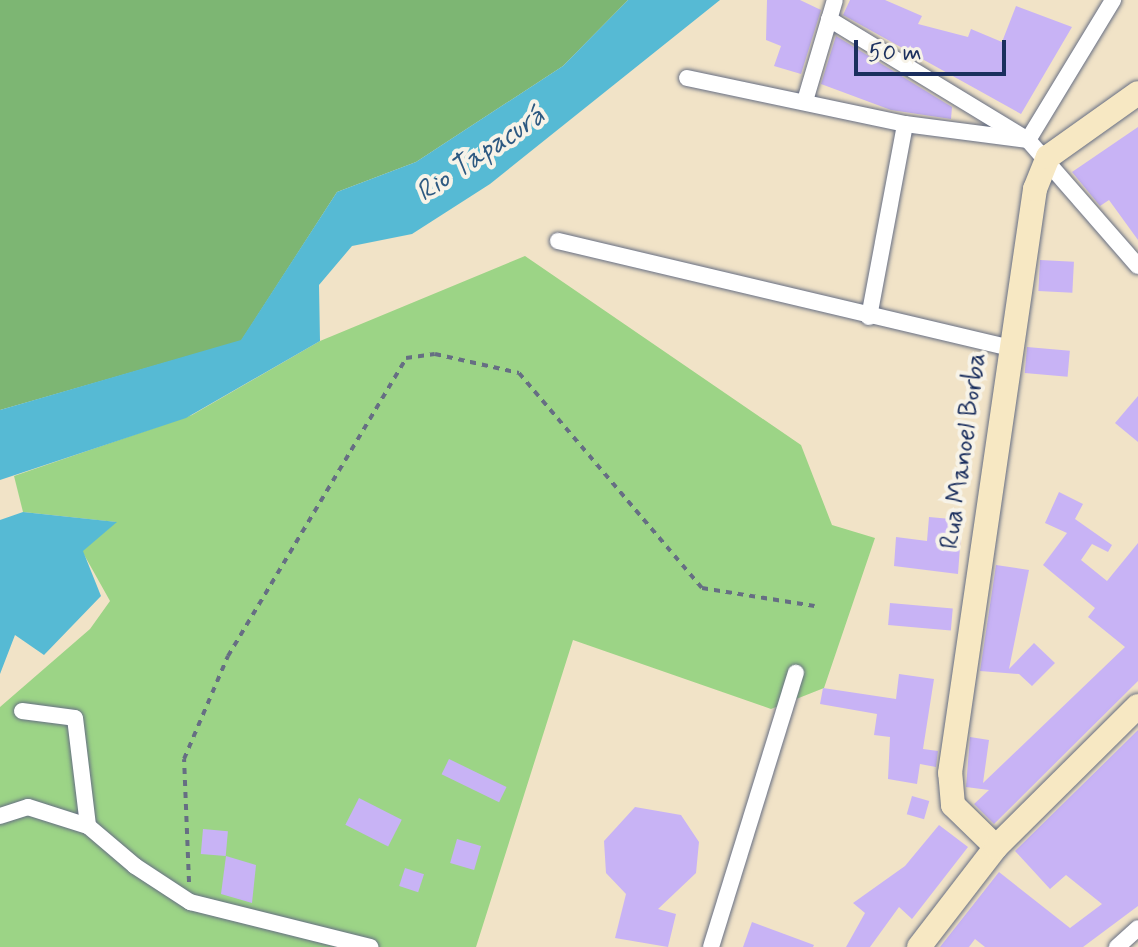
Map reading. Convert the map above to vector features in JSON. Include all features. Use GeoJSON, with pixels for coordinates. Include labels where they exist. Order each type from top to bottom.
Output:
{"type":"FeatureCollection","features":[{"type":"Feature","properties":{"kind":"street"},"geometry":{"type":"LineString","coordinates":[[805,101],[835,0]]}},
{"type":"Feature","properties":{"kind":"street"},"geometry":{"type":"LineString","coordinates":[[1028,140],[1113,0]]}},
{"type":"Feature","properties":{"kind":"street"},"geometry":{"type":"LineString","coordinates":[[829,19],[1028,140],[1048,157],[1138,266]]}},
{"type":"Feature","properties":{"kind":"street"},"geometry":{"type":"LineString","coordinates":[[687,78],[905,124],[1028,140]]}},
{"type":"Feature","properties":{"kind":"street"},"geometry":{"type":"LineString","coordinates":[[1048,157],[1138,93]]}},
{"type":"Feature","properties":{"kind":"street"},"geometry":{"type":"LineString","coordinates":[[869,317],[905,124]]}},
{"type":"Feature","properties":{"kind":"street","name":"Rua Manoel Borba"},"geometry":{"type":"LineString","coordinates":[[996,847],[953,805],[950,773],[1007,347],[1035,189],[1048,157]]}},
{"type":"Feature","properties":{"kind":"street"},"geometry":{"type":"LineString","coordinates":[[558,241],[869,317],[1007,347]]}},
{"type":"Feature","properties":{"kind":"street"},"geometry":{"type":"LineString","coordinates":[[711,947],[796,673]]}},
{"type":"Feature","properties":{"kind":"street"},"geometry":{"type":"LineString","coordinates":[[919,947],[996,847],[1138,706]]}},
{"type":"Feature","properties":{"kind":"street"},"geometry":{"type":"LineString","coordinates":[[22,711],[75,718],[88,826]]}},
{"type":"Feature","properties":{"kind":"street"},"geometry":{"type":"LineString","coordinates":[[0,816],[28,807],[88,826],[190,902],[370,947]]}},
{"type":"Feature","properties":{"kind":"street"},"geometry":{"type":"LineString","coordinates":[[1117,947],[1138,928]]}},
{"type":"Feature","properties":{"kind":"path"},"geometry":{"type":"LineString","coordinates":[[190,902],[184,759],[228,656],[406,358],[435,354],[519,373],[702,588],[815,606]]}},
{"type":"Feature","properties":{"kind":"green space"},"geometry":{"type":"Polygon","coordinates":[[[0,0],[628,0],[563,66],[416,162],[337,192],[241,341],[0,410],[0,0]]]}},
{"type":"Feature","properties":{"kind":"green space"},"geometry":{"type":"Polygon","coordinates":[[[525,256],[801,445],[832,525],[875,538],[824,688],[771,709],[573,640],[476,947],[0,947],[0,707],[90,629],[110,601],[82,551],[116,522],[23,512],[14,476],[192,415],[320,341],[525,256]]]}},
{"type":"Feature","properties":{"kind":"water","name":"Rio Tapacurá"},"geometry":{"type":"Polygon","coordinates":[[[628,0],[720,0],[490,184],[412,234],[352,246],[319,285],[320,341],[186,418],[0,480],[0,410],[241,340],[337,192],[416,162],[563,66],[628,0]]]}},
{"type":"Feature","properties":{"kind":"water"},"geometry":{"type":"Polygon","coordinates":[[[23,512],[117,522],[83,551],[101,596],[44,655],[15,635],[0,674],[0,520],[23,512]]]}},
{"type":"Feature","properties":{"kind":"building"},"geometry":{"type":"Polygon","coordinates":[[[767,0],[800,0],[821,10],[801,74],[774,66],[781,46],[766,40],[767,0]]]}},
{"type":"Feature","properties":{"kind":"building"},"geometry":{"type":"Polygon","coordinates":[[[850,0],[885,0],[922,16],[918,24],[968,37],[971,29],[1002,42],[1016,6],[1072,27],[1021,114],[843,15],[850,0]]]}},
{"type":"Feature","properties":{"kind":"building"},"geometry":{"type":"Polygon","coordinates":[[[836,36],[952,107],[951,119],[891,110],[821,84],[836,36]]]}},
{"type":"Feature","properties":{"kind":"building"},"geometry":{"type":"Polygon","coordinates":[[[1138,127],[1138,240],[1109,200],[1100,206],[1072,172],[1138,127]]]}},
{"type":"Feature","properties":{"kind":"building"},"geometry":{"type":"Polygon","coordinates":[[[1040,260],[1074,262],[1072,293],[1038,291],[1040,260]]]}},
{"type":"Feature","properties":{"kind":"building"},"geometry":{"type":"Polygon","coordinates":[[[1027,347],[1070,351],[1068,377],[1025,373],[1027,347]]]}},
{"type":"Feature","properties":{"kind":"building"},"geometry":{"type":"Polygon","coordinates":[[[1138,396],[1138,442],[1115,423],[1138,396]]]}},
{"type":"Feature","properties":{"kind":"building"},"geometry":{"type":"Polygon","coordinates":[[[1059,492],[1083,504],[1075,519],[1112,545],[1108,552],[1092,544],[1081,560],[1107,581],[1138,543],[1138,681],[994,824],[974,804],[989,790],[966,787],[970,737],[989,740],[983,783],[1125,647],[1088,617],[1095,608],[1043,565],[1067,533],[1045,523],[1059,492]]]}},
{"type":"Feature","properties":{"kind":"building"},"geometry":{"type":"Polygon","coordinates":[[[929,517],[962,520],[958,574],[894,566],[896,537],[927,541],[929,517]]]}},
{"type":"Feature","properties":{"kind":"building"},"geometry":{"type":"Polygon","coordinates":[[[996,565],[1029,570],[1009,669],[1034,643],[1055,663],[1032,686],[1019,674],[980,671],[996,565]]]}},
{"type":"Feature","properties":{"kind":"building"},"geometry":{"type":"Polygon","coordinates":[[[890,603],[953,608],[951,630],[888,625],[890,603]]]}},
{"type":"Feature","properties":{"kind":"building"},"geometry":{"type":"Polygon","coordinates":[[[899,674],[934,679],[923,749],[938,751],[936,767],[920,764],[917,784],[888,779],[890,737],[874,735],[877,714],[820,704],[823,688],[896,699],[899,674]]]}},
{"type":"Feature","properties":{"kind":"building"},"geometry":{"type":"Polygon","coordinates":[[[1138,730],[1138,906],[1083,947],[985,947],[975,939],[969,947],[940,947],[999,872],[1070,928],[1102,904],[1066,875],[1050,889],[1015,851],[1138,730]]]}},
{"type":"Feature","properties":{"kind":"building"},"geometry":{"type":"Polygon","coordinates":[[[449,759],[507,787],[499,802],[442,774],[449,759]]]}},
{"type":"Feature","properties":{"kind":"building"},"geometry":{"type":"Polygon","coordinates":[[[912,796],[929,801],[924,819],[907,814],[912,796]]]}},
{"type":"Feature","properties":{"kind":"building"},"geometry":{"type":"Polygon","coordinates":[[[359,798],[402,820],[388,847],[345,825],[359,798]]]}},
{"type":"Feature","properties":{"kind":"building"},"geometry":{"type":"Polygon","coordinates":[[[635,807],[681,815],[699,842],[696,873],[658,909],[676,914],[668,947],[615,938],[626,894],[606,873],[604,841],[635,807]]]}},
{"type":"Feature","properties":{"kind":"building"},"geometry":{"type":"Polygon","coordinates":[[[939,825],[968,847],[912,919],[899,907],[870,947],[846,947],[865,913],[853,903],[905,866],[939,825]]]}},
{"type":"Feature","properties":{"kind":"building"},"geometry":{"type":"Polygon","coordinates":[[[203,829],[228,831],[226,856],[201,854],[203,829]]]}},
{"type":"Feature","properties":{"kind":"building"},"geometry":{"type":"Polygon","coordinates":[[[457,839],[481,846],[474,870],[450,863],[457,839]]]}},
{"type":"Feature","properties":{"kind":"building"},"geometry":{"type":"Polygon","coordinates":[[[226,856],[256,865],[252,903],[221,894],[226,856]]]}},
{"type":"Feature","properties":{"kind":"building"},"geometry":{"type":"Polygon","coordinates":[[[405,868],[424,874],[418,892],[399,886],[405,868]]]}},
{"type":"Feature","properties":{"kind":"building"},"geometry":{"type":"Polygon","coordinates":[[[752,922],[814,945],[743,947],[752,922]]]}}]}
